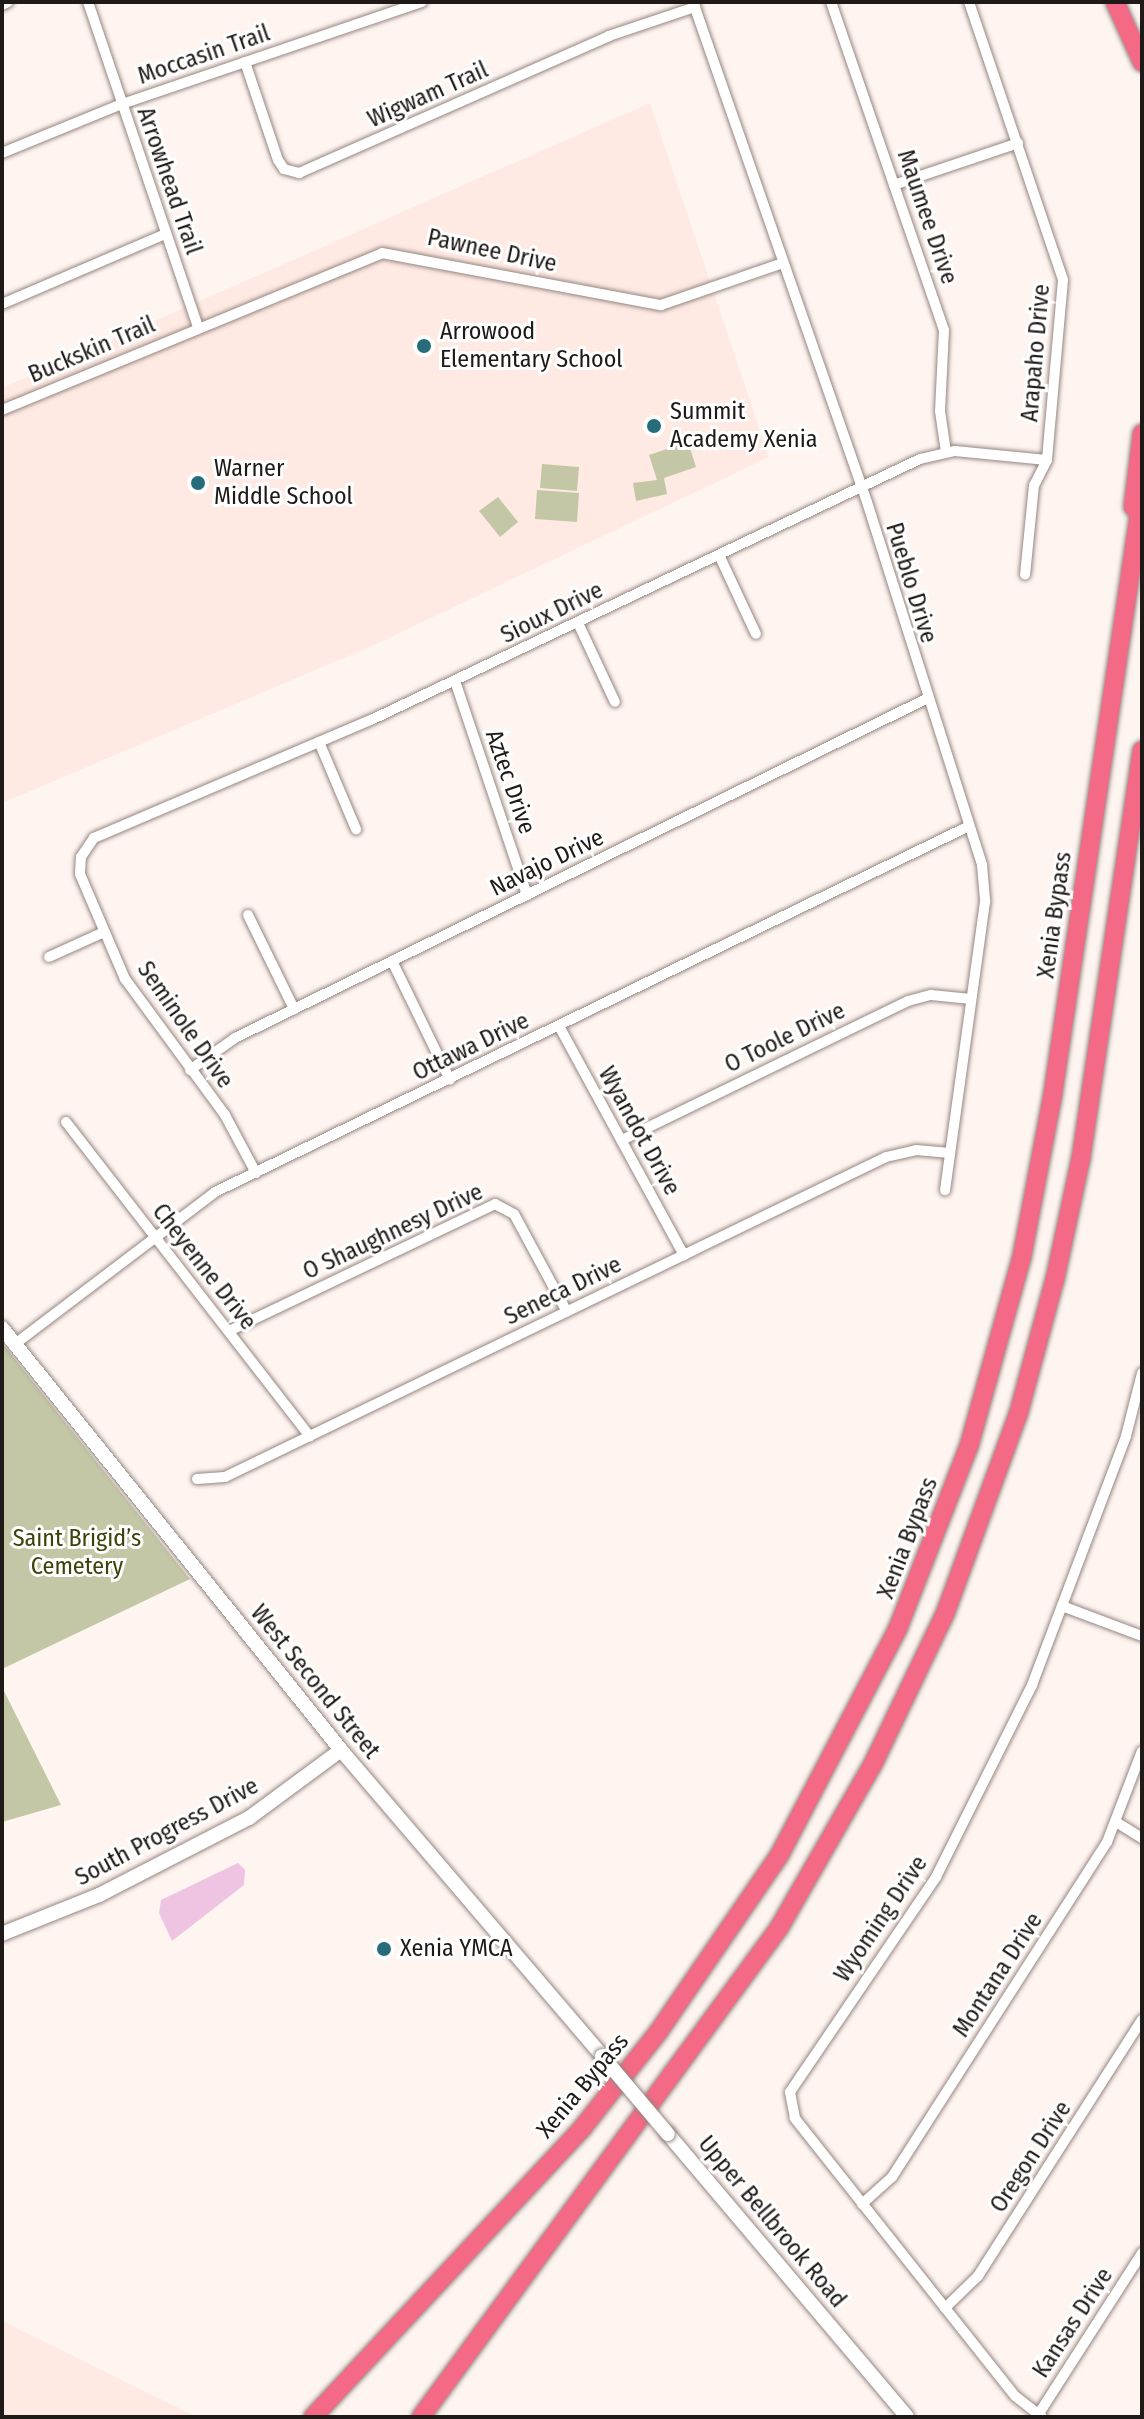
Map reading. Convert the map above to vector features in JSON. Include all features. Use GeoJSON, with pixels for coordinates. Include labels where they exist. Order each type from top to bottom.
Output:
{"type":"FeatureCollection","features":[{"type":"Feature","properties":{"kind":"highway"},"geometry":{"type":"LineString","coordinates":[[1115,2],[1142,62]]}},
{"type":"Feature","properties":{"kind":"highway"},"geometry":{"type":"LineString","coordinates":[[1105,743],[1142,434]]}},
{"type":"Feature","properties":{"kind":"highway","name":"Xenia Bypass"},"geometry":{"type":"LineString","coordinates":[[313,2417],[574,2136],[659,2031],[773,1865],[870,1689],[949,1501],[1013,1295],[1053,1093],[1142,495]]}},
{"type":"Feature","properties":{"kind":"highway"},"geometry":{"type":"LineString","coordinates":[[421,2417],[779,1928],[873,1764],[945,1614],[1014,1427],[1055,1279],[1081,1158],[1142,751]]}},
{"type":"Feature","properties":{"kind":"main road","name":"West Second Street"},"geometry":{"type":"LineString","coordinates":[[2,1328],[341,1750],[602,2056]]}},
{"type":"Feature","properties":{"kind":"main road","name":"South Progress Drive"},"geometry":{"type":"LineString","coordinates":[[2,1934],[99,1895],[249,1818],[341,1750]]}},
{"type":"Feature","properties":{"kind":"main road","name":"Upper Bellbrook Road"},"geometry":{"type":"LineString","coordinates":[[602,2056],[907,2417]]}},
{"type":"Feature","properties":{"kind":"street"},"geometry":{"type":"LineString","coordinates":[[2,5],[8,2]]}},
{"type":"Feature","properties":{"kind":"street","name":"Arrowhead Trail"},"geometry":{"type":"LineString","coordinates":[[88,2],[198,327]]}},
{"type":"Feature","properties":{"kind":"street","name":"Moccasin Trail"},"geometry":{"type":"LineString","coordinates":[[2,153],[122,104],[422,2]]}},
{"type":"Feature","properties":{"kind":"street","name":"Maumee Drive"},"geometry":{"type":"LineString","coordinates":[[831,2],[944,330],[940,411],[946,452]]}},
{"type":"Feature","properties":{"kind":"street","name":"Arapaho Drive"},"geometry":{"type":"LineString","coordinates":[[969,2],[1063,280],[1047,460],[1034,485],[1025,575]]}},
{"type":"Feature","properties":{"kind":"street","name":"Wigwam Trail"},"geometry":{"type":"LineString","coordinates":[[245,62],[278,160],[284,169],[299,173],[609,36],[694,4]]}},
{"type":"Feature","properties":{"kind":"street","name":"Pueblo Drive"},"geometry":{"type":"LineString","coordinates":[[694,4],[861,487],[926,699],[982,865],[985,902],[945,1190]]}},
{"type":"Feature","properties":{"kind":"street"},"geometry":{"type":"LineString","coordinates":[[894,185],[1018,143]]}},
{"type":"Feature","properties":{"kind":"street"},"geometry":{"type":"LineString","coordinates":[[2,304],[165,234]]}},
{"type":"Feature","properties":{"kind":"street","name":"Pawnee Drive"},"geometry":{"type":"LineString","coordinates":[[198,327],[382,253],[661,305],[783,263]]}},
{"type":"Feature","properties":{"kind":"street","name":"Buckskin Trail"},"geometry":{"type":"LineString","coordinates":[[2,410],[198,327]]}},
{"type":"Feature","properties":{"kind":"street","name":"Sioux Drive"},"geometry":{"type":"LineString","coordinates":[[84,850],[94,838],[455,681],[861,487],[946,452],[1047,460]]}},
{"type":"Feature","properties":{"kind":"street"},"geometry":{"type":"LineString","coordinates":[[719,555],[756,634]]}},
{"type":"Feature","properties":{"kind":"street"},"geometry":{"type":"LineString","coordinates":[[578,623],[615,702]]}},
{"type":"Feature","properties":{"kind":"street","name":"Aztec Drive"},"geometry":{"type":"LineString","coordinates":[[455,681],[527,895]]}},
{"type":"Feature","properties":{"kind":"street","name":"Navajo Drive"},"geometry":{"type":"LineString","coordinates":[[190,1070],[235,1038],[926,699]]}},
{"type":"Feature","properties":{"kind":"street"},"geometry":{"type":"LineString","coordinates":[[319,742],[356,829]]}},
{"type":"Feature","properties":{"kind":"street","name":"Ottawa Drive"},"geometry":{"type":"LineString","coordinates":[[15,1344],[206,1198],[969,826]]}},
{"type":"Feature","properties":{"kind":"street","name":"Seminole Drive"},"geometry":{"type":"LineString","coordinates":[[84,850],[80,874],[133,995],[232,1126],[256,1173]]}},
{"type":"Feature","properties":{"kind":"street"},"geometry":{"type":"LineString","coordinates":[[248,915],[294,1009]]}},
{"type":"Feature","properties":{"kind":"street"},"geometry":{"type":"LineString","coordinates":[[49,957],[104,932]]}},
{"type":"Feature","properties":{"kind":"street"},"geometry":{"type":"LineString","coordinates":[[392,961],[450,1080]]}},
{"type":"Feature","properties":{"kind":"street","name":"O Toole Drive"},"geometry":{"type":"LineString","coordinates":[[622,1140],[908,1001],[931,995],[971,999]]}},
{"type":"Feature","properties":{"kind":"street","name":"Wyandot Drive"},"geometry":{"type":"LineString","coordinates":[[559,1026],[684,1255]]}},
{"type":"Feature","properties":{"kind":"street","name":"Cheyenne Drive"},"geometry":{"type":"LineString","coordinates":[[66,1122],[310,1436]]}},
{"type":"Feature","properties":{"kind":"street","name":"Seneca Drive"},"geometry":{"type":"LineString","coordinates":[[197,1479],[225,1477],[886,1157],[916,1150],[950,1153]]}},
{"type":"Feature","properties":{"kind":"street","name":"O Shaughnesy Drive"},"geometry":{"type":"LineString","coordinates":[[229,1331],[495,1204],[514,1214],[567,1312]]}},
{"type":"Feature","properties":{"kind":"street","name":"Wyoming Drive"},"geometry":{"type":"LineString","coordinates":[[1040,2416],[1015,2396],[795,2118],[790,2103],[793,2083],[936,1877],[1032,1685],[1126,1436],[1142,1373]]}},
{"type":"Feature","properties":{"kind":"street"},"geometry":{"type":"LineString","coordinates":[[1062,1606],[1142,1636]]}},
{"type":"Feature","properties":{"kind":"street","name":"Montana Drive"},"geometry":{"type":"LineString","coordinates":[[862,2204],[892,2177],[1116,1822],[1142,1751]]}},
{"type":"Feature","properties":{"kind":"street"},"geometry":{"type":"LineString","coordinates":[[1116,1822],[1142,1838]]}},
{"type":"Feature","properties":{"kind":"street","name":"Oregon Drive"},"geometry":{"type":"LineString","coordinates":[[945,2308],[978,2276],[1142,2020]]}},
{"type":"Feature","properties":{"kind":"street","name":"Kansas Drive"},"geometry":{"type":"LineString","coordinates":[[1040,2416],[1142,2253]]}},
{"type":"Feature","properties":{"kind":"shaded area"},"geometry":{"type":"Polygon","coordinates":[[[650,103],[769,457],[372,646],[2,803],[2,388],[650,103]]]}},
{"type":"Feature","properties":{"kind":"shaded area"},"geometry":{"type":"Polygon","coordinates":[[[238,1863],[245,1870],[244,1885],[172,1941],[159,1913],[161,1900],[238,1863]]]}},
{"type":"Feature","properties":{"kind":"shaded area"},"geometry":{"type":"Polygon","coordinates":[[[2,2321],[197,2417],[2,2417],[2,2321]]]}},
{"type":"Feature","properties":{"kind":"green space"},"geometry":{"type":"Polygon","coordinates":[[[688,442],[696,467],[664,478],[667,494],[636,501],[633,483],[657,480],[649,455],[688,442]]]}},
{"type":"Feature","properties":{"kind":"green space"},"geometry":{"type":"Polygon","coordinates":[[[542,464],[579,467],[577,491],[540,488],[542,464]]]}},
{"type":"Feature","properties":{"kind":"green space"},"geometry":{"type":"Polygon","coordinates":[[[537,490],[579,493],[577,522],[535,519],[537,490]]]}},
{"type":"Feature","properties":{"kind":"green space"},"geometry":{"type":"Polygon","coordinates":[[[498,497],[518,522],[500,537],[479,511],[498,497]]]}},
{"type":"Feature","properties":{"kind":"green space","name":"Saint Brigid’s Cemetery"},"geometry":{"type":"Polygon","coordinates":[[[2,1343],[190,1579],[2,1669],[2,1343]]]}},
{"type":"Feature","properties":{"kind":"green space"},"geometry":{"type":"Polygon","coordinates":[[[2,1687],[61,1805],[2,1822],[2,1687]]]}},
{"type":"Feature","properties":{"kind":"place","name":"Arrowood Elementary School"},"geometry":{"type":"Point","coordinates":[424,346]}},
{"type":"Feature","properties":{"kind":"place","name":"Summit Academy Xenia"},"geometry":{"type":"Point","coordinates":[654,426]}},
{"type":"Feature","properties":{"kind":"place","name":"Warner Middle School"},"geometry":{"type":"Point","coordinates":[198,483]}},
{"type":"Feature","properties":{"kind":"place","name":"Xenia YMCA"},"geometry":{"type":"Point","coordinates":[384,1949]}}]}
